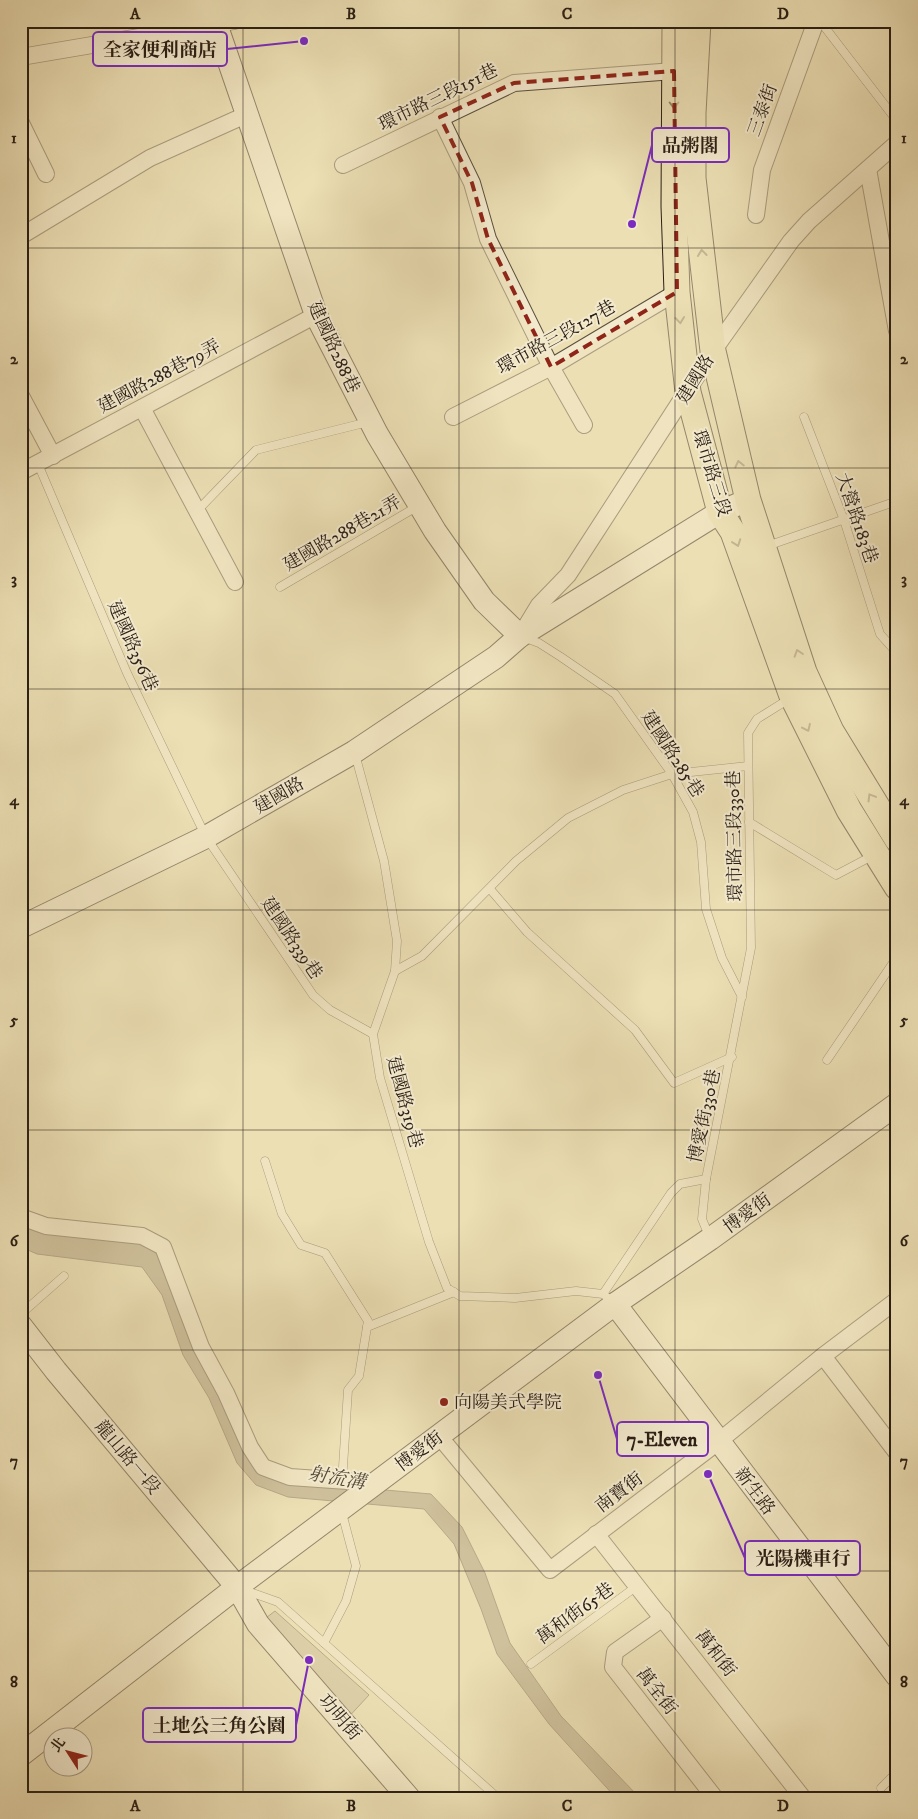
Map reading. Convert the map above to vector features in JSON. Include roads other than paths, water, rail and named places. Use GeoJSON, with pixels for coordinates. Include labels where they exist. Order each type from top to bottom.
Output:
{"type":"FeatureCollection","features":[{"type":"Feature","properties":{"kind":"main road","name":"環市路三段"},"geometry":{"type":"LineString","coordinates":[[675,21],[677,292],[688,392],[720,512],[733,532],[792,696],[849,810],[897,887]]}},
{"type":"Feature","properties":{"kind":"main road","name":"環市路三段"},"geometry":{"type":"LineString","coordinates":[[698,21],[693,113],[693,178],[713,351],[748,500],[804,672],[831,731],[897,839]]}},
{"type":"Feature","properties":{"kind":"street","name":"三泰街"},"geometry":{"type":"LineString","coordinates":[[756,215],[762,170],[816,21]]}},
{"type":"Feature","properties":{"kind":"street"},"geometry":{"type":"LineString","coordinates":[[21,57],[222,22]]}},
{"type":"Feature","properties":{"kind":"street","name":"建國路288巷"},"geometry":{"type":"LineString","coordinates":[[222,22],[248,114],[316,315],[370,422],[434,531],[484,601],[520,636]]}},
{"type":"Feature","properties":{"kind":"street","name":"環市路三段151巷"},"geometry":{"type":"LineString","coordinates":[[343,165],[514,83],[674,71]]}},
{"type":"Feature","properties":{"kind":"street"},"geometry":{"type":"LineString","coordinates":[[21,236],[150,158],[248,114]]}},
{"type":"Feature","properties":{"kind":"street"},"geometry":{"type":"LineString","coordinates":[[440,117],[472,183],[488,238],[551,367],[584,425]]}},
{"type":"Feature","properties":{"kind":"street"},"geometry":{"type":"LineString","coordinates":[[21,124],[46,174]]}},
{"type":"Feature","properties":{"kind":"street","name":"建國路"},"geometry":{"type":"LineString","coordinates":[[520,636],[540,605],[568,575],[713,351],[791,241],[809,221],[897,143]]}},
{"type":"Feature","properties":{"kind":"street"},"geometry":{"type":"LineString","coordinates":[[868,169],[897,330]]}},
{"type":"Feature","properties":{"kind":"street","name":"環市路三段127巷"},"geometry":{"type":"LineString","coordinates":[[453,416],[551,367],[677,292]]}},
{"type":"Feature","properties":{"kind":"street","name":"建國路288巷79弄"},"geometry":{"type":"LineString","coordinates":[[21,472],[316,315]]}},
{"type":"Feature","properties":{"kind":"street"},"geometry":{"type":"LineString","coordinates":[[21,396],[54,456]]}},
{"type":"Feature","properties":{"kind":"street"},"geometry":{"type":"LineString","coordinates":[[142,408],[235,582]]}},
{"type":"Feature","properties":{"kind":"street","name":"建國路"},"geometry":{"type":"LineString","coordinates":[[21,927],[206,837],[354,752],[496,657],[520,636],[720,512],[748,500]]}},
{"type":"Feature","properties":{"kind":"street","name":"博愛街"},"geometry":{"type":"LineString","coordinates":[[21,1755],[356,1493],[438,1436],[609,1299],[710,1239],[897,1104]]}},
{"type":"Feature","properties":{"kind":"street"},"geometry":{"type":"LineString","coordinates":[[21,1217],[46,1226],[142,1236],[163,1247],[201,1347],[226,1393],[250,1447],[263,1467],[290,1477],[356,1493]]}},
{"type":"Feature","properties":{"kind":"street","name":"新生路"},"geometry":{"type":"LineString","coordinates":[[609,1299],[897,1676]]}},
{"type":"Feature","properties":{"kind":"street","name":"南寶街"},"geometry":{"type":"LineString","coordinates":[[438,1436],[550,1570],[718,1442],[823,1356],[897,1300]]}},
{"type":"Feature","properties":{"kind":"street","name":"龍山路一段"},"geometry":{"type":"LineString","coordinates":[[21,1326],[56,1371],[237,1587]]}},
{"type":"Feature","properties":{"kind":"street"},"geometry":{"type":"LineString","coordinates":[[823,1356],[897,1453]]}},
{"type":"Feature","properties":{"kind":"street","name":"萬和街"},"geometry":{"type":"LineString","coordinates":[[596,1534],[803,1798]]}},
{"type":"Feature","properties":{"kind":"street","name":"功明街"},"geometry":{"type":"LineString","coordinates":[[237,1587],[258,1624],[409,1798]]}},
{"type":"Feature","properties":{"kind":"street","name":"萬全街"},"geometry":{"type":"LineString","coordinates":[[663,1618],[615,1652],[613,1667],[715,1798]]}},
{"type":"Feature","properties":{"kind":"lane"},"geometry":{"type":"LineString","coordinates":[[820,21],[897,121]]}},
{"type":"Feature","properties":{"kind":"lane","name":"大營路183巷"},"geometry":{"type":"LineString","coordinates":[[804,418],[844,520],[880,634],[897,653]]}},
{"type":"Feature","properties":{"kind":"lane"},"geometry":{"type":"LineString","coordinates":[[197,511],[256,450],[370,422]]}},
{"type":"Feature","properties":{"kind":"lane","name":"建國路356巷"},"geometry":{"type":"LineString","coordinates":[[38,464],[127,672],[206,837]]}},
{"type":"Feature","properties":{"kind":"lane"},"geometry":{"type":"LineString","coordinates":[[763,547],[897,500]]}},
{"type":"Feature","properties":{"kind":"lane","name":"建國路288巷21弄"},"geometry":{"type":"LineString","coordinates":[[280,587],[420,505]]}},
{"type":"Feature","properties":{"kind":"lane","name":"建國路285巷"},"geometry":{"type":"LineString","coordinates":[[520,636],[553,652],[615,694],[672,774],[693,812],[702,842],[706,909],[722,958],[742,997]]}},
{"type":"Feature","properties":{"kind":"lane","name":"環市路三段330巷"},"geometry":{"type":"LineString","coordinates":[[742,997],[751,948],[748,733],[757,720],[792,696]]}},
{"type":"Feature","properties":{"kind":"lane","name":"建國路319巷"},"geometry":{"type":"LineString","coordinates":[[354,752],[384,861],[397,941],[395,971],[373,1034],[380,1078],[429,1242],[447,1288],[454,1292]]}},
{"type":"Feature","properties":{"kind":"lane"},"geometry":{"type":"LineString","coordinates":[[395,971],[422,956],[516,861],[568,818],[623,790],[672,774],[748,766]]}},
{"type":"Feature","properties":{"kind":"lane"},"geometry":{"type":"LineString","coordinates":[[749,822],[836,876],[876,854]]}},
{"type":"Feature","properties":{"kind":"lane","name":"建國路339巷"},"geometry":{"type":"LineString","coordinates":[[206,837],[313,995],[330,1010],[373,1034]]}},
{"type":"Feature","properties":{"kind":"lane"},"geometry":{"type":"LineString","coordinates":[[490,889],[527,932],[635,1030],[674,1083],[732,1057]]}},
{"type":"Feature","properties":{"kind":"lane"},"geometry":{"type":"LineString","coordinates":[[827,1060],[897,957]]}},
{"type":"Feature","properties":{"kind":"lane","name":"博愛街330巷"},"geometry":{"type":"LineString","coordinates":[[710,1239],[702,1219],[706,1178],[732,1057],[742,997]]}},
{"type":"Feature","properties":{"kind":"lane"},"geometry":{"type":"LineString","coordinates":[[265,1161],[282,1214],[301,1246],[325,1253],[368,1321],[359,1376],[348,1390],[356,1493],[356,1566],[346,1601],[324,1643]]}},
{"type":"Feature","properties":{"kind":"lane"},"geometry":{"type":"LineString","coordinates":[[367,1327],[454,1292],[460,1296],[515,1298],[576,1291],[609,1299],[671,1193],[680,1184],[706,1178]]}},
{"type":"Feature","properties":{"kind":"lane"},"geometry":{"type":"LineString","coordinates":[[21,1314],[64,1276]]}},
{"type":"Feature","properties":{"kind":"lane","name":"萬和街65巷"},"geometry":{"type":"LineString","coordinates":[[531,1664],[637,1586]]}},
{"type":"Feature","properties":{"kind":"lane"},"geometry":{"type":"LineString","coordinates":[[237,1587],[278,1602],[498,1798]]}},
{"type":"Feature","properties":{"kind":"lane"},"geometry":{"type":"LineString","coordinates":[[881,1788],[897,1772]]}},
{"type":"Feature","properties":{"kind":"place","name":"全家便利商店"},"geometry":{"type":"Point","coordinates":[304,41]}},
{"type":"Feature","properties":{"kind":"place","name":"品粥閣"},"geometry":{"type":"Point","coordinates":[632,224]}},
{"type":"Feature","properties":{"kind":"place","name":"7-Eleven"},"geometry":{"type":"Point","coordinates":[598,1375]}},
{"type":"Feature","properties":{"kind":"place","name":"向陽美式學院"},"geometry":{"type":"Point","coordinates":[444,1402]}},
{"type":"Feature","properties":{"kind":"place","name":"光陽機車行"},"geometry":{"type":"Point","coordinates":[708,1474]}},
{"type":"Feature","properties":{"kind":"place","name":"土地公三角公園"},"geometry":{"type":"Point","coordinates":[309,1660]}},
{"type":"Feature","properties":{"kind":"water label","name":"射流溝"},"geometry":{"type":"Point","coordinates":[337,1477]}}]}
